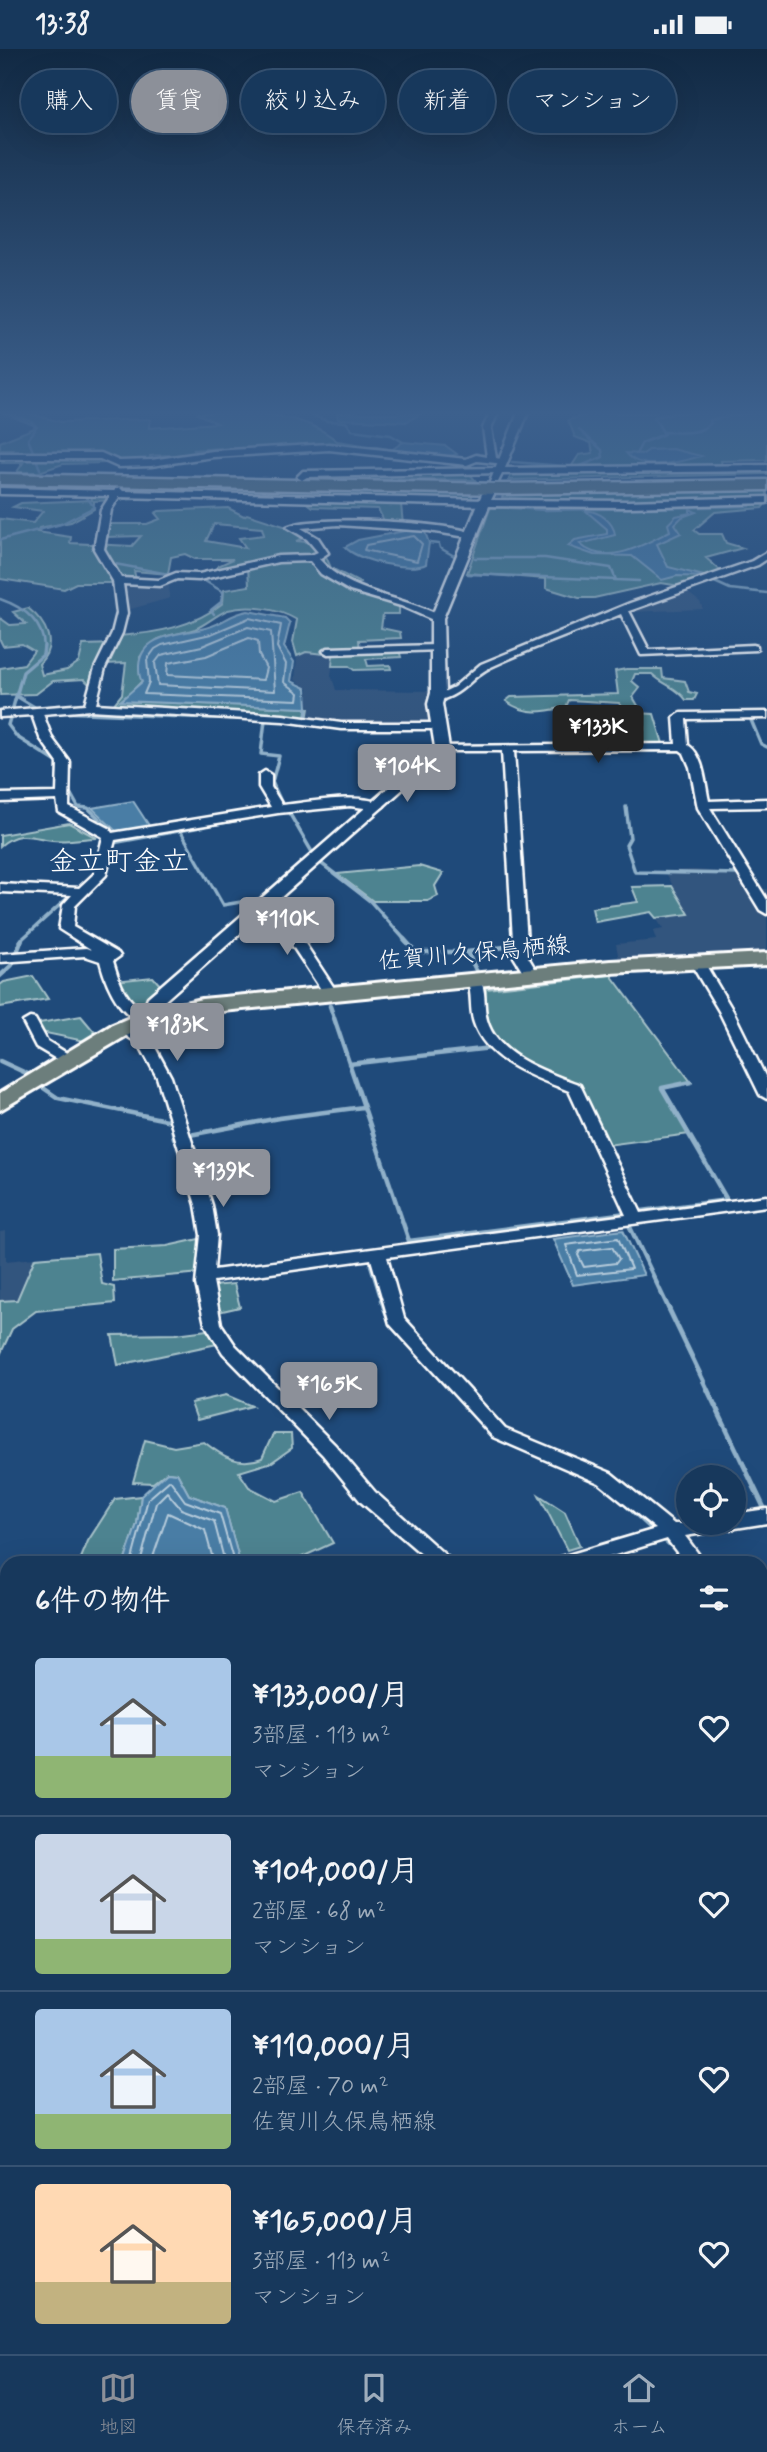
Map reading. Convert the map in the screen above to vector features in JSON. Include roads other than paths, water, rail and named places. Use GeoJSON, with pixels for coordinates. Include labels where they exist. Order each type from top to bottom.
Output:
{"type":"FeatureCollection","features":[{"type":"Feature","properties":{"kind":"main road","name":"佐賀川久保鳥栖線"},"geometry":{"type":"LineString","coordinates":[[0,1103],[124,1028],[149,1017],[202,1006],[531,975],[767,959]]}},
{"type":"Feature","properties":{"kind":"street"},"geometry":{"type":"LineString","coordinates":[[90,708],[100,668],[117,633],[122,613],[118,581],[99,549],[104,521]]}},
{"type":"Feature","properties":{"kind":"street"},"geometry":{"type":"LineString","coordinates":[[442,748],[435,704],[437,618],[478,521]]}},
{"type":"Feature","properties":{"kind":"street"},"geometry":{"type":"LineString","coordinates":[[118,581],[160,583],[176,576],[199,577],[278,559],[313,558],[323,553],[321,546],[311,535],[292,527],[309,522],[427,526],[473,535]]}},
{"type":"Feature","properties":{"kind":"street"},"geometry":{"type":"LineString","coordinates":[[437,698],[453,695],[462,688],[469,675],[485,666],[624,610],[755,563],[767,555]]}},
{"type":"Feature","properties":{"kind":"street"},"geometry":{"type":"LineString","coordinates":[[313,558],[323,573],[348,588],[421,607],[437,618]]}},
{"type":"Feature","properties":{"kind":"street"},"geometry":{"type":"LineString","coordinates":[[624,610],[645,653],[753,648]]}},
{"type":"Feature","properties":{"kind":"street"},"geometry":{"type":"LineString","coordinates":[[328,651],[436,648]]}},
{"type":"Feature","properties":{"kind":"street"},"geometry":{"type":"LineString","coordinates":[[9,714],[90,708],[283,718],[341,726],[438,726]]}},
{"type":"Feature","properties":{"kind":"street"},"geometry":{"type":"LineString","coordinates":[[9,959],[86,952],[106,959],[114,955],[66,929],[69,905],[75,891],[100,874],[109,837],[105,831],[63,809],[64,762],[54,752],[37,721],[37,710]]}},
{"type":"Feature","properties":{"kind":"street"},"geometry":{"type":"LineString","coordinates":[[682,747],[680,717],[685,715],[767,716]]}},
{"type":"Feature","properties":{"kind":"street"},"geometry":{"type":"LineString","coordinates":[[106,959],[112,986],[123,1002],[130,1010],[149,1017],[154,1001],[442,748],[682,747],[689,751],[696,767],[704,804],[767,910]]}},
{"type":"Feature","properties":{"kind":"street"},"geometry":{"type":"LineString","coordinates":[[508,749],[521,957],[531,975]]}},
{"type":"Feature","properties":{"kind":"street"},"geometry":{"type":"LineString","coordinates":[[265,775],[265,787],[278,809]]}},
{"type":"Feature","properties":{"kind":"street"},"geometry":{"type":"LineString","coordinates":[[0,798],[63,796]]}},
{"type":"Feature","properties":{"kind":"street"},"geometry":{"type":"LineString","coordinates":[[109,837],[278,809],[350,802],[378,806]]}},
{"type":"Feature","properties":{"kind":"street"},"geometry":{"type":"LineString","coordinates":[[704,804],[767,803]]}},
{"type":"Feature","properties":{"kind":"street"},"geometry":{"type":"LineString","coordinates":[[0,888],[75,891]]}},
{"type":"Feature","properties":{"kind":"street"},"geometry":{"type":"LineString","coordinates":[[267,903],[276,910],[331,994]]}},
{"type":"Feature","properties":{"kind":"street"},"geometry":{"type":"LineString","coordinates":[[697,962],[726,1011],[767,1095]]}},
{"type":"Feature","properties":{"kind":"street"},"geometry":{"type":"LineString","coordinates":[[474,980],[478,988],[481,1023],[492,1040],[528,1070],[575,1088],[634,1215]]}},
{"type":"Feature","properties":{"kind":"street"},"geometry":{"type":"LineString","coordinates":[[30,1023],[41,1044],[68,1061]]}},
{"type":"Feature","properties":{"kind":"street"},"geometry":{"type":"LineString","coordinates":[[124,1028],[145,1041],[164,1077],[204,1205],[209,1235],[205,1292],[213,1324],[229,1349],[330,1450],[368,1496],[437,1556]]}},
{"type":"Feature","properties":{"kind":"street"},"geometry":{"type":"LineString","coordinates":[[207,1276],[377,1255],[634,1215],[767,1201]]}},
{"type":"Feature","properties":{"kind":"street"},"geometry":{"type":"LineString","coordinates":[[377,1255],[396,1320],[499,1433],[606,1478],[671,1531],[691,1556]]}},
{"type":"Feature","properties":{"kind":"street"},"geometry":{"type":"LineString","coordinates":[[746,1519],[765,1516]]}},
{"type":"Feature","properties":{"kind":"street"},"geometry":{"type":"LineString","coordinates":[[588,1556],[676,1530]]}},
{"type":"Feature","properties":{"kind":"water"},"geometry":{"type":"Polygon","coordinates":[[[597,521],[607,521],[615,535],[580,544],[590,551],[602,554],[613,554],[637,547],[670,531],[668,524],[671,521],[678,521],[675,524],[681,533],[657,544],[668,567],[708,577],[677,576],[662,580],[632,556],[594,555],[568,546],[575,540],[607,534],[607,529],[597,521]]]}},
{"type":"Feature","properties":{"kind":"water"},"geometry":{"type":"Polygon","coordinates":[[[415,529],[425,532],[429,543],[426,564],[419,566],[397,566],[372,561],[345,547],[358,540],[415,529]]]}},
{"type":"Feature","properties":{"kind":"water"},"geometry":{"type":"Polygon","coordinates":[[[248,611],[285,618],[290,623],[284,647],[294,662],[291,681],[306,688],[307,708],[120,701],[142,682],[139,668],[142,655],[155,641],[209,627],[248,611]]]}},
{"type":"Feature","properties":{"kind":"water"},"geometry":{"type":"Polygon","coordinates":[[[133,801],[150,827],[118,833],[92,808],[133,801]]]}},
{"type":"Feature","properties":{"kind":"water"},"geometry":{"type":"Polygon","coordinates":[[[623,1230],[644,1275],[573,1285],[553,1239],[623,1230]]]}},
{"type":"Feature","properties":{"kind":"water"},"geometry":{"type":"Polygon","coordinates":[[[167,1472],[177,1473],[189,1495],[225,1508],[238,1556],[126,1556],[137,1524],[141,1496],[167,1472]]]}},
{"type":"Feature","properties":{"kind":"waterway"},"geometry":{"type":"LineString","coordinates":[[0,540],[68,521]]}},
{"type":"Feature","properties":{"kind":"waterway"},"geometry":{"type":"LineString","coordinates":[[429,543],[439,544],[440,548],[456,557]]}},
{"type":"Feature","properties":{"kind":"waterway"},"geometry":{"type":"LineString","coordinates":[[475,558],[545,558],[611,568],[616,580]]}},
{"type":"Feature","properties":{"kind":"waterway"},"geometry":{"type":"LineString","coordinates":[[115,564],[174,575]]}},
{"type":"Feature","properties":{"kind":"waterway"},"geometry":{"type":"LineString","coordinates":[[468,574],[616,580]]}},
{"type":"Feature","properties":{"kind":"waterway"},"geometry":{"type":"LineString","coordinates":[[200,578],[223,592],[221,602],[211,610],[214,614]]}},
{"type":"Feature","properties":{"kind":"waterway"},"geometry":{"type":"LineString","coordinates":[[708,579],[730,589],[767,593]]}},
{"type":"Feature","properties":{"kind":"waterway"},"geometry":{"type":"LineString","coordinates":[[616,580],[639,581]]}},
{"type":"Feature","properties":{"kind":"waterway"},"geometry":{"type":"LineString","coordinates":[[0,599],[24,611],[36,622],[44,646]]}},
{"type":"Feature","properties":{"kind":"waterway"},"geometry":{"type":"LineString","coordinates":[[44,646],[43,655],[23,672],[8,725],[17,737],[58,763]]}},
{"type":"Feature","properties":{"kind":"waterway"},"geometry":{"type":"LineString","coordinates":[[18,697],[36,708]]}},
{"type":"Feature","properties":{"kind":"waterway"},"geometry":{"type":"LineString","coordinates":[[306,717],[307,708]]}},
{"type":"Feature","properties":{"kind":"waterway"},"geometry":{"type":"LineString","coordinates":[[59,712],[264,720]]}},
{"type":"Feature","properties":{"kind":"waterway"},"geometry":{"type":"LineString","coordinates":[[265,720],[261,754],[279,756],[272,782],[283,806]]}},
{"type":"Feature","properties":{"kind":"waterway"},"geometry":{"type":"LineString","coordinates":[[274,720],[311,725]]}},
{"type":"Feature","properties":{"kind":"waterway"},"geometry":{"type":"LineString","coordinates":[[751,720],[761,744],[767,747]]}},
{"type":"Feature","properties":{"kind":"waterway"},"geometry":{"type":"LineString","coordinates":[[494,751],[502,752],[505,804]]}},
{"type":"Feature","properties":{"kind":"waterway"},"geometry":{"type":"LineString","coordinates":[[58,772],[57,790],[60,804],[74,821],[83,826]]}},
{"type":"Feature","properties":{"kind":"waterway"},"geometry":{"type":"LineString","coordinates":[[68,789],[78,807],[88,808],[114,833]]}},
{"type":"Feature","properties":{"kind":"waterway"},"geometry":{"type":"LineString","coordinates":[[626,807],[630,838],[626,845],[635,872],[739,874]]}},
{"type":"Feature","properties":{"kind":"waterway"},"geometry":{"type":"LineString","coordinates":[[505,808],[506,830]]}},
{"type":"Feature","properties":{"kind":"waterway"},"geometry":{"type":"LineString","coordinates":[[288,811],[312,852]]}},
{"type":"Feature","properties":{"kind":"waterway"},"geometry":{"type":"LineString","coordinates":[[180,831],[272,814]]}},
{"type":"Feature","properties":{"kind":"waterway"},"geometry":{"type":"LineString","coordinates":[[113,843],[180,831]]}},
{"type":"Feature","properties":{"kind":"waterway"},"geometry":{"type":"LineString","coordinates":[[180,831],[223,905],[259,899]]}},
{"type":"Feature","properties":{"kind":"waterway"},"geometry":{"type":"LineString","coordinates":[[98,832],[102,838],[98,856]]}},
{"type":"Feature","properties":{"kind":"waterway"},"geometry":{"type":"LineString","coordinates":[[507,834],[507,849]]}},
{"type":"Feature","properties":{"kind":"waterway"},"geometry":{"type":"LineString","coordinates":[[508,853],[512,941]]}},
{"type":"Feature","properties":{"kind":"waterway"},"geometry":{"type":"LineString","coordinates":[[322,864],[370,901],[406,941]]}},
{"type":"Feature","properties":{"kind":"waterway"},"geometry":{"type":"LineString","coordinates":[[87,893],[107,872]]}},
{"type":"Feature","properties":{"kind":"waterway"},"geometry":{"type":"LineString","coordinates":[[22,939],[94,874]]}},
{"type":"Feature","properties":{"kind":"waterway"},"geometry":{"type":"LineString","coordinates":[[268,912],[288,941]]}},
{"type":"Feature","properties":{"kind":"waterway"},"geometry":{"type":"LineString","coordinates":[[60,917],[61,930],[67,934]]}},
{"type":"Feature","properties":{"kind":"waterway"},"geometry":{"type":"LineString","coordinates":[[0,976],[12,965],[22,939]]}},
{"type":"Feature","properties":{"kind":"waterway"},"geometry":{"type":"LineString","coordinates":[[287,939],[304,963]]}},
{"type":"Feature","properties":{"kind":"waterway"},"geometry":{"type":"LineString","coordinates":[[404,939],[416,952],[467,952]]}},
{"type":"Feature","properties":{"kind":"waterway"},"geometry":{"type":"LineString","coordinates":[[467,952],[512,946],[512,941]]}},
{"type":"Feature","properties":{"kind":"waterway"},"geometry":{"type":"LineString","coordinates":[[467,952],[477,972]]}},
{"type":"Feature","properties":{"kind":"waterway"},"geometry":{"type":"LineString","coordinates":[[170,1004],[321,987]]}},
{"type":"Feature","properties":{"kind":"waterway"},"geometry":{"type":"LineString","coordinates":[[330,1006],[349,1064]]}},
{"type":"Feature","properties":{"kind":"waterway"},"geometry":{"type":"LineString","coordinates":[[349,1064],[491,1048]]}},
{"type":"Feature","properties":{"kind":"waterway"},"geometry":{"type":"LineString","coordinates":[[0,1061],[28,1074]]}},
{"type":"Feature","properties":{"kind":"waterway"},"geometry":{"type":"LineString","coordinates":[[349,1064],[409,1241],[727,1200],[662,1088],[691,1082]]}},
{"type":"Feature","properties":{"kind":"waterway"},"geometry":{"type":"LineString","coordinates":[[42,1087],[58,1098],[171,1121],[174,1138],[279,1118],[363,1107]]}},
{"type":"Feature","properties":{"kind":"waterway"},"geometry":{"type":"LineString","coordinates":[[629,1225],[669,1309]]}},
{"type":"Feature","properties":{"kind":"waterway"},"geometry":{"type":"LineString","coordinates":[[371,1265],[380,1294]]}},
{"type":"Feature","properties":{"kind":"waterway"},"geometry":{"type":"LineString","coordinates":[[381,1300],[385,1309]]}},
{"type":"Feature","properties":{"kind":"waterway"},"geometry":{"type":"LineString","coordinates":[[384,1307],[389,1319]]}},
{"type":"Feature","properties":{"kind":"waterway"},"geometry":{"type":"LineString","coordinates":[[668,1307],[767,1514]]}},
{"type":"Feature","properties":{"kind":"waterway"},"geometry":{"type":"LineString","coordinates":[[623,1502],[653,1530]]}},
{"type":"Feature","properties":{"kind":"waterway"},"geometry":{"type":"LineString","coordinates":[[665,1540],[677,1551]]}},
{"type":"Feature","properties":{"kind":"district","name":"金立町金立"},"geometry":{"type":"Point","coordinates":[119,862]}}]}
